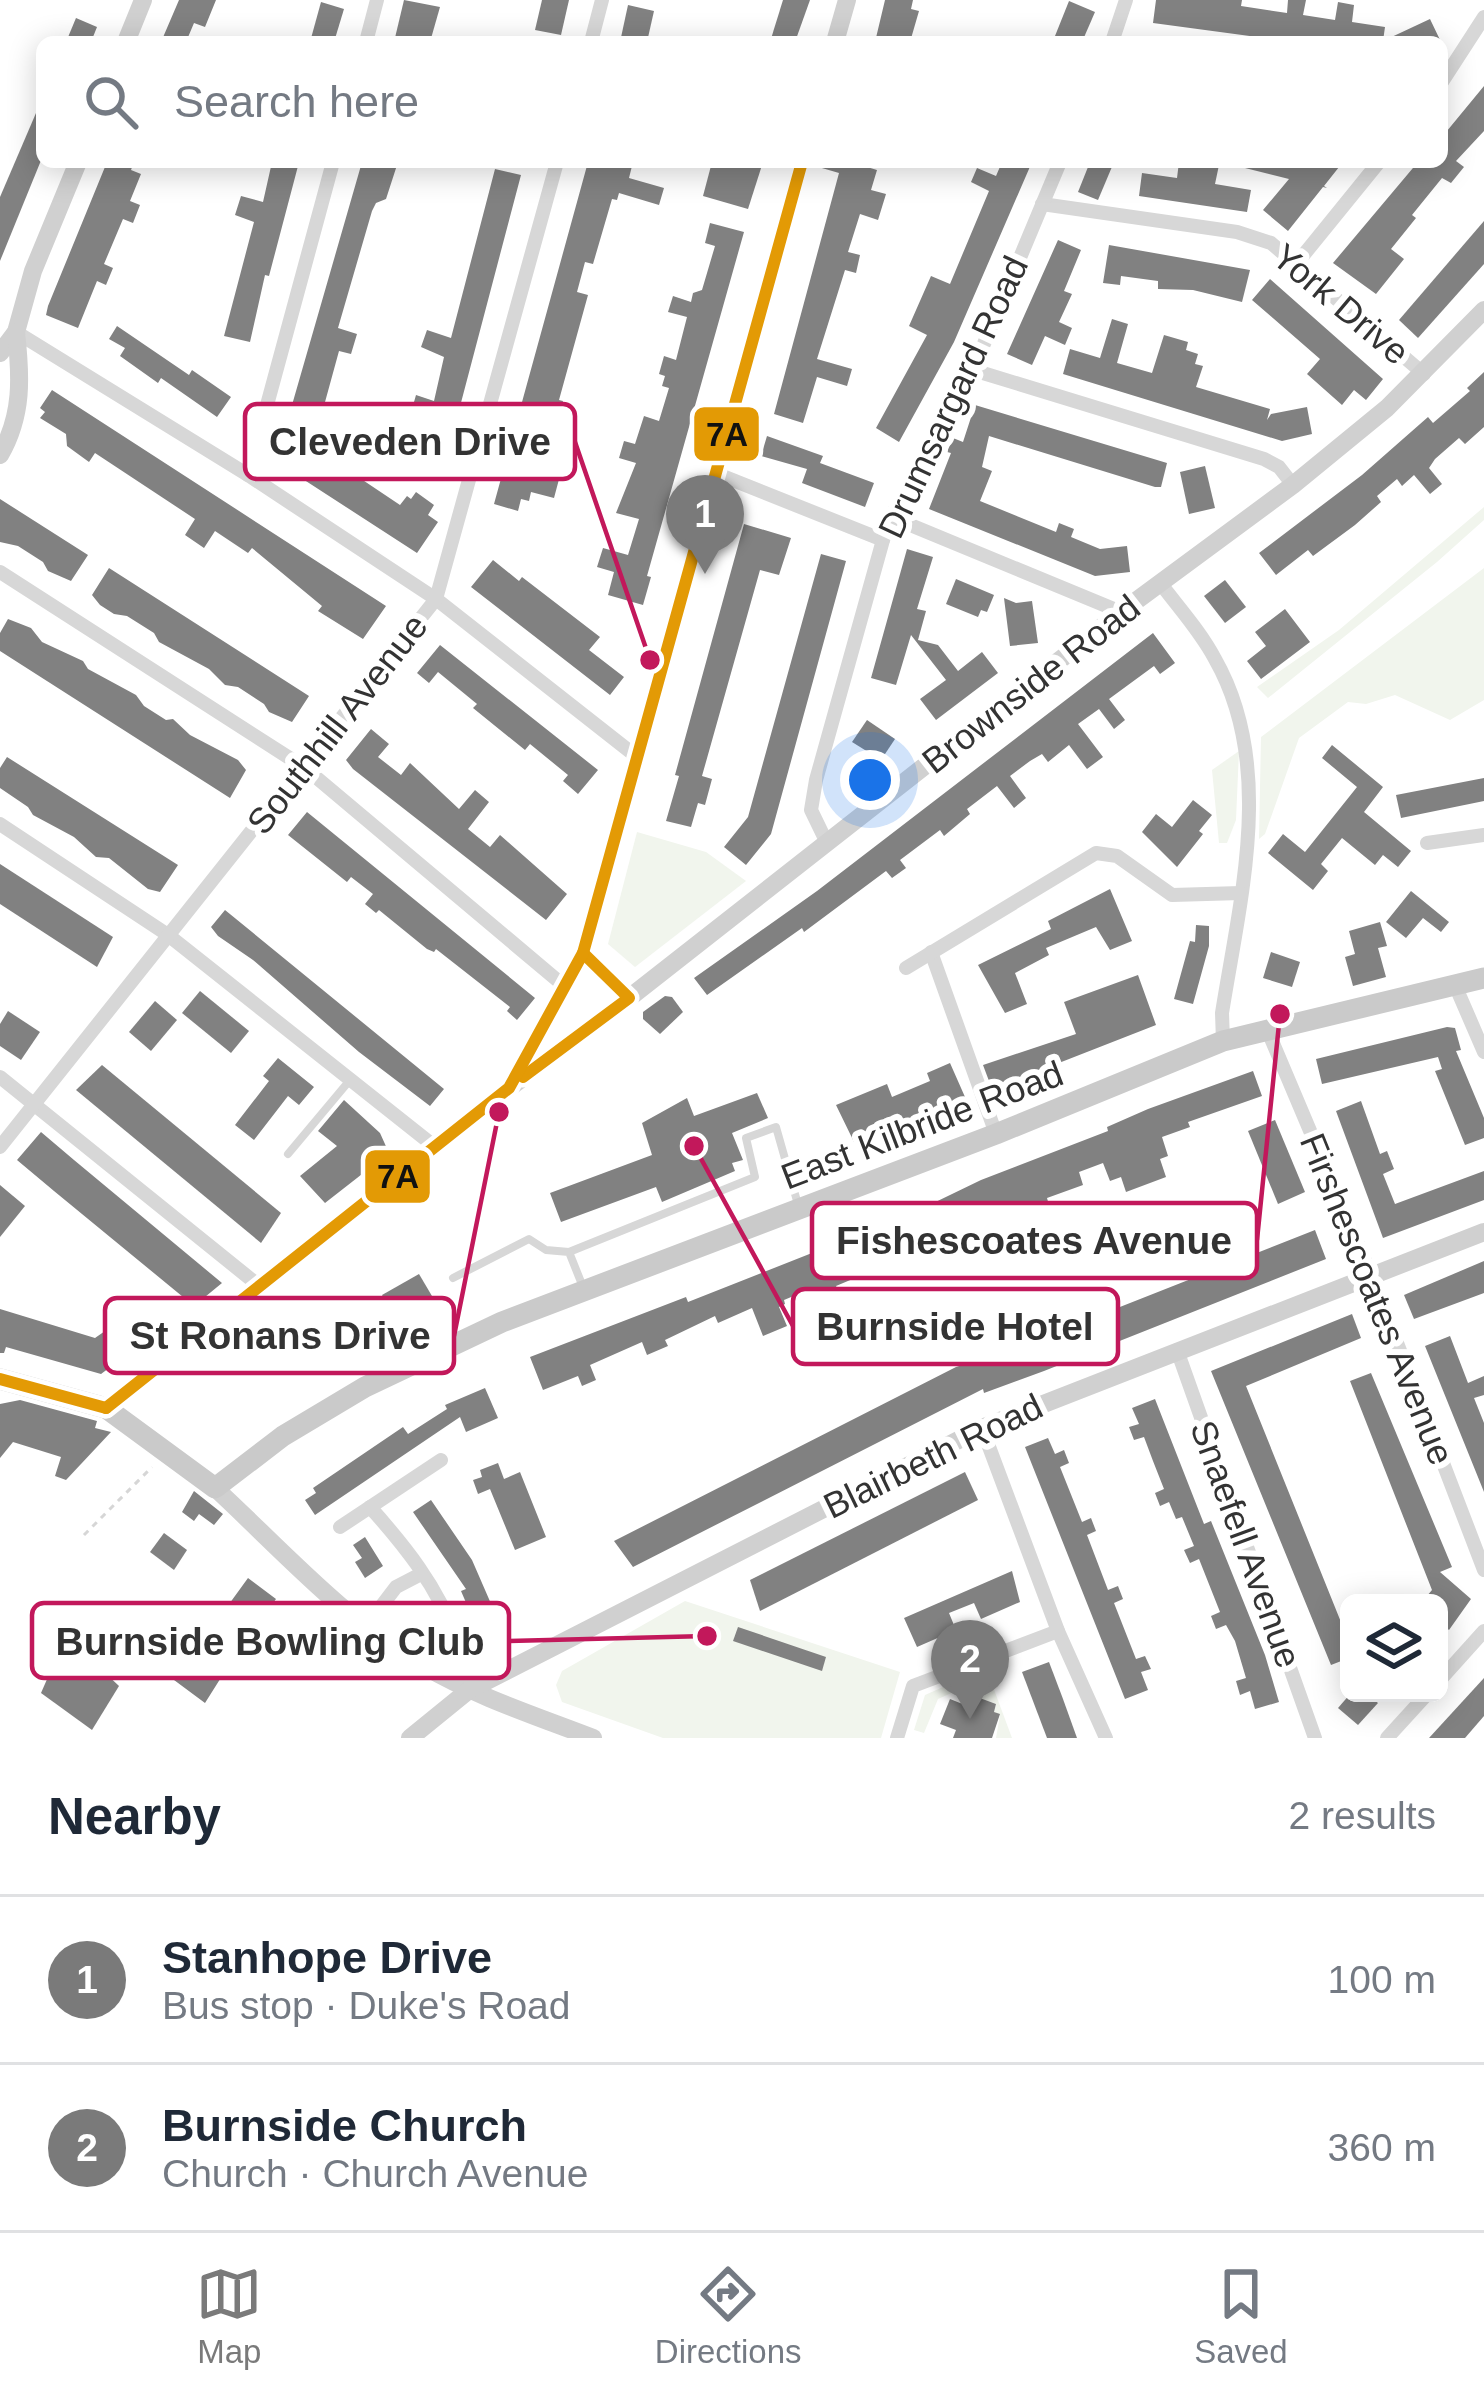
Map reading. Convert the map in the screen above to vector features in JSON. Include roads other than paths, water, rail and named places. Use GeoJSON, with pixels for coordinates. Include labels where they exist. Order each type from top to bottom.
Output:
{"type":"FeatureCollection","features":[{"type":"Feature","properties":{"kind":"main road","name":"East Kilbride Road"},"geometry":{"type":"LineString","coordinates":[[215,1488],[283,1436],[365,1387],[502,1322],[996,1134],[1223,1041],[1484,978]]}},
{"type":"Feature","properties":{"kind":"main road"},"geometry":{"type":"LineString","coordinates":[[0,1379],[106,1408],[215,1488]]}},
{"type":"Feature","properties":{"kind":"street"},"geometry":{"type":"LineString","coordinates":[[128,36],[143,0]]}},
{"type":"Feature","properties":{"kind":"street"},"geometry":{"type":"LineString","coordinates":[[368,36],[377,0]]}},
{"type":"Feature","properties":{"kind":"street"},"geometry":{"type":"LineString","coordinates":[[593,36],[602,0]]}},
{"type":"Feature","properties":{"kind":"street"},"geometry":{"type":"LineString","coordinates":[[837,36],[847,0]]}},
{"type":"Feature","properties":{"kind":"street"},"geometry":{"type":"LineString","coordinates":[[1114,36],[1126,0]]}},
{"type":"Feature","properties":{"kind":"street"},"geometry":{"type":"LineString","coordinates":[[1448,73],[1484,17]]}},
{"type":"Feature","properties":{"kind":"street"},"geometry":{"type":"LineString","coordinates":[[0,353],[16,332],[34,271],[76,168]]}},
{"type":"Feature","properties":{"kind":"street"},"geometry":{"type":"LineString","coordinates":[[248,476],[331,168]]}},
{"type":"Feature","properties":{"kind":"street","name":"Southhill Avenue"},"geometry":{"type":"LineString","coordinates":[[0,1147],[436,599],[555,168]]}},
{"type":"Feature","properties":{"kind":"street"},"geometry":{"type":"LineString","coordinates":[[508,1088],[583,953],[800,168]]}},
{"type":"Feature","properties":{"kind":"street","name":"Drumsargard Road"},"geometry":{"type":"LineString","coordinates":[[827,843],[811,810],[816,780],[883,540],[891,517],[973,370],[1057,168]]}},
{"type":"Feature","properties":{"kind":"street"},"geometry":{"type":"LineString","coordinates":[[1297,263],[1373,168]]}},
{"type":"Feature","properties":{"kind":"street","name":"York Drive"},"geometry":{"type":"LineString","coordinates":[[1042,204],[1237,232],[1271,243],[1424,374]]}},
{"type":"Feature","properties":{"kind":"street","name":"Brownside Road"},"geometry":{"type":"LineString","coordinates":[[106,1408],[508,1088],[1121,612],[1293,485],[1424,374],[1484,310]]}},
{"type":"Feature","properties":{"kind":"street"},"geometry":{"type":"LineString","coordinates":[[0,455],[17,423],[20,366],[16,332]]}},
{"type":"Feature","properties":{"kind":"street"},"geometry":{"type":"LineString","coordinates":[[16,332],[436,599],[637,757]]}},
{"type":"Feature","properties":{"kind":"street"},"geometry":{"type":"LineString","coordinates":[[973,370],[1264,459],[1279,467],[1293,485]]}},
{"type":"Feature","properties":{"kind":"street"},"geometry":{"type":"LineString","coordinates":[[716,473],[883,540]]}},
{"type":"Feature","properties":{"kind":"street"},"geometry":{"type":"LineString","coordinates":[[891,517],[1121,612]]}},
{"type":"Feature","properties":{"kind":"street"},"geometry":{"type":"LineString","coordinates":[[0,572],[305,768],[563,985]]}},
{"type":"Feature","properties":{"kind":"street"},"geometry":{"type":"LineString","coordinates":[[1161,584],[1214,657],[1230,691],[1246,749],[1250,800],[1222,1013],[1223,1041]]}},
{"type":"Feature","properties":{"kind":"street"},"geometry":{"type":"LineString","coordinates":[[0,824],[168,935],[434,1146]]}},
{"type":"Feature","properties":{"kind":"street"},"geometry":{"type":"LineString","coordinates":[[1427,844],[1484,835]]}},
{"type":"Feature","properties":{"kind":"street"},"geometry":{"type":"LineString","coordinates":[[906,968],[1096,854],[1118,856],[1172,896],[1240,893]]}},
{"type":"Feature","properties":{"kind":"street"},"geometry":{"type":"LineString","coordinates":[[931,952],[996,1134]]}},
{"type":"Feature","properties":{"kind":"street"},"geometry":{"type":"LineString","coordinates":[[583,953],[629,998]]}},
{"type":"Feature","properties":{"kind":"street"},"geometry":{"type":"LineString","coordinates":[[1455,985],[1484,1052]]}},
{"type":"Feature","properties":{"kind":"street","name":"Firshescoates Avenue"},"geometry":{"type":"LineString","coordinates":[[1267,1029],[1370,1275],[1484,1570]]}},
{"type":"Feature","properties":{"kind":"street"},"geometry":{"type":"LineString","coordinates":[[0,1077],[258,1285]]}},
{"type":"Feature","properties":{"kind":"street","name":"Blairbeth Road"},"geometry":{"type":"LineString","coordinates":[[410,1738],[469,1690],[982,1428],[1484,1232]]}},
{"type":"Feature","properties":{"kind":"street","name":"Snaefell Avenue"},"geometry":{"type":"LineString","coordinates":[[1177,1350],[1315,1738]]}},
{"type":"Feature","properties":{"kind":"street"},"geometry":{"type":"LineString","coordinates":[[982,1428],[1058,1631],[1106,1738]]}},
{"type":"Feature","properties":{"kind":"street"},"geometry":{"type":"LineString","coordinates":[[340,1527],[441,1460]]}},
{"type":"Feature","properties":{"kind":"street"},"geometry":{"type":"LineString","coordinates":[[215,1488],[367,1625],[420,1664],[469,1690],[593,1738]]}},
{"type":"Feature","properties":{"kind":"street"},"geometry":{"type":"LineString","coordinates":[[370,1507],[412,1554],[455,1637]]}},
{"type":"Feature","properties":{"kind":"street"},"geometry":{"type":"LineString","coordinates":[[367,1625],[396,1587],[421,1574]]}},
{"type":"Feature","properties":{"kind":"street"},"geometry":{"type":"LineString","coordinates":[[1448,1671],[1484,1630]]}},
{"type":"Feature","properties":{"kind":"street"},"geometry":{"type":"LineString","coordinates":[[896,1738],[913,1686],[1058,1631]]}},
{"type":"Feature","properties":{"kind":"street"},"geometry":{"type":"LineString","coordinates":[[1388,1738],[1420,1702]]}},
{"type":"Feature","properties":{"kind":"lane"},"geometry":{"type":"LineString","coordinates":[[288,1154],[350,1080]]}},
{"type":"Feature","properties":{"kind":"lane"},"geometry":{"type":"LineString","coordinates":[[453,1278],[529,1239],[546,1250],[569,1252],[755,1177],[746,1138],[776,1127],[799,1209]]}},
{"type":"Feature","properties":{"kind":"lane"},"geometry":{"type":"LineString","coordinates":[[569,1252],[584,1291]]}},
{"type":"Feature","properties":{"kind":"place","name":"Stanhope Drive"},"geometry":{"type":"Point","coordinates":[705,574]}},
{"type":"Feature","properties":{"kind":"place","name":"Cleveden Drive"},"geometry":{"type":"Point","coordinates":[650,660]}},
{"type":"Feature","properties":{"kind":"place","name":"Fishescoates Avenue"},"geometry":{"type":"Point","coordinates":[1280,1014]}},
{"type":"Feature","properties":{"kind":"place","name":"St Ronans Drive"},"geometry":{"type":"Point","coordinates":[499,1112]}},
{"type":"Feature","properties":{"kind":"place","name":"Burnside Hotel"},"geometry":{"type":"Point","coordinates":[694,1146]}},
{"type":"Feature","properties":{"kind":"place","name":"Burnside Bowling Club"},"geometry":{"type":"Point","coordinates":[707,1636]}},
{"type":"Feature","properties":{"kind":"place","name":"Burnside Church"},"geometry":{"type":"Point","coordinates":[970,1719]}}]}
